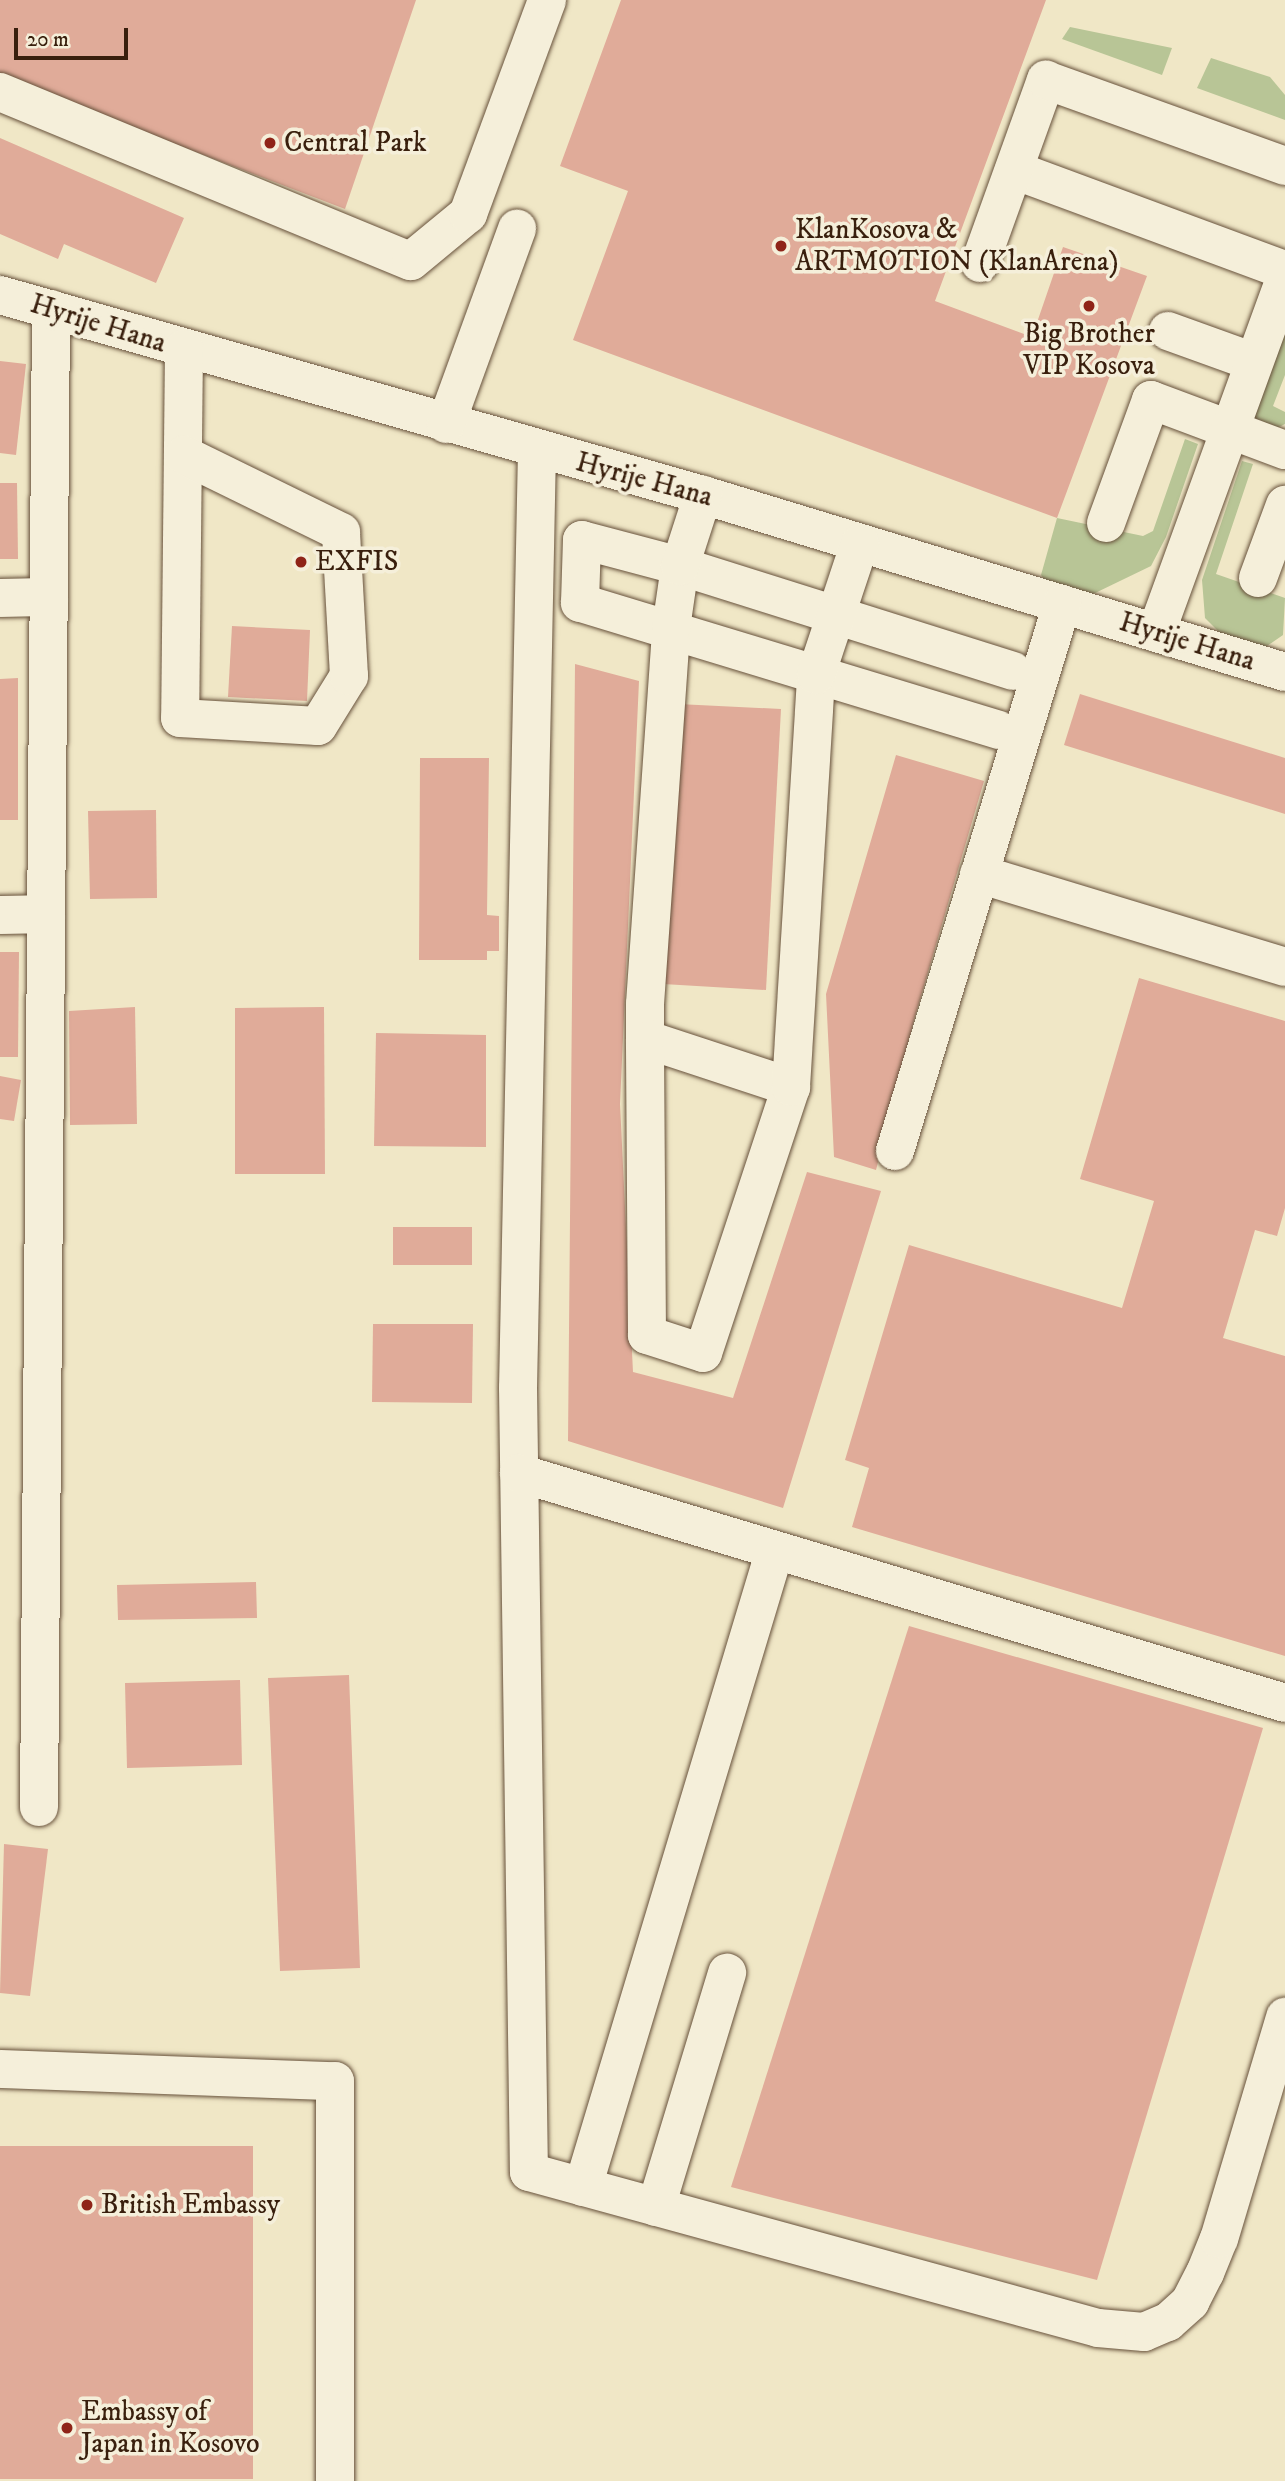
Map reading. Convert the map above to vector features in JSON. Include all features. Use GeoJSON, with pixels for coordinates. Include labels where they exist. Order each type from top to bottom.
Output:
{"type":"FeatureCollection","features":[{"type":"Feature","properties":{"kind":"street"},"geometry":{"type":"LineString","coordinates":[[0,92],[411,261],[468,214],[547,0]]}},
{"type":"Feature","properties":{"kind":"street"},"geometry":{"type":"LineString","coordinates":[[980,263],[1046,80],[1285,166]]}},
{"type":"Feature","properties":{"kind":"street"},"geometry":{"type":"LineString","coordinates":[[1014,170],[1285,270]]}},
{"type":"Feature","properties":{"kind":"street"},"geometry":{"type":"LineString","coordinates":[[446,424],[517,229]]}},
{"type":"Feature","properties":{"kind":"street"},"geometry":{"type":"LineString","coordinates":[[1156,633],[1285,278]]}},
{"type":"Feature","properties":{"kind":"street","name":"Hyrije Hana"},"geometry":{"type":"LineString","coordinates":[[0,295],[537,450],[703,495],[1285,672]]}},
{"type":"Feature","properties":{"kind":"street"},"geometry":{"type":"LineString","coordinates":[[39,1807],[51,309]]}},
{"type":"Feature","properties":{"kind":"street"},"geometry":{"type":"LineString","coordinates":[[1168,331],[1254,362]]}},
{"type":"Feature","properties":{"kind":"street"},"geometry":{"type":"LineString","coordinates":[[184,349],[180,718],[318,726],[349,676],[341,531],[184,455]]}},
{"type":"Feature","properties":{"kind":"street"},"geometry":{"type":"LineString","coordinates":[[1106,523],[1151,400],[1285,450]]}},
{"type":"Feature","properties":{"kind":"street"},"geometry":{"type":"LineString","coordinates":[[537,450],[519,1473],[529,2172],[1098,2328],[1144,2332],[1168,2322],[1190,2302],[1205,2273],[1285,2017]]}},
{"type":"Feature","properties":{"kind":"street"},"geometry":{"type":"LineString","coordinates":[[703,495],[680,566],[671,628],[645,1039],[647,1335],[703,1353],[792,1087],[816,675],[860,543]]}},
{"type":"Feature","properties":{"kind":"street"},"geometry":{"type":"LineString","coordinates":[[1258,579],[1285,505]]}},
{"type":"Feature","properties":{"kind":"street"},"geometry":{"type":"LineString","coordinates":[[999,730],[671,628],[580,603],[582,540],[680,566],[1013,671]]}},
{"type":"Feature","properties":{"kind":"street"},"geometry":{"type":"LineString","coordinates":[[0,598],[49,597]]}},
{"type":"Feature","properties":{"kind":"street"},"geometry":{"type":"LineString","coordinates":[[895,1151],[1062,604]]}},
{"type":"Feature","properties":{"kind":"street"},"geometry":{"type":"LineString","coordinates":[[979,874],[1285,967]]}},
{"type":"Feature","properties":{"kind":"street"},"geometry":{"type":"LineString","coordinates":[[0,915],[46,914]]}},
{"type":"Feature","properties":{"kind":"street"},"geometry":{"type":"LineString","coordinates":[[645,1039],[792,1087]]}},
{"type":"Feature","properties":{"kind":"street"},"geometry":{"type":"LineString","coordinates":[[519,1473],[1285,1703]]}},
{"type":"Feature","properties":{"kind":"street"},"geometry":{"type":"LineString","coordinates":[[583,2187],[775,1550]]}},
{"type":"Feature","properties":{"kind":"street"},"geometry":{"type":"LineString","coordinates":[[656,2207],[727,1973]]}},
{"type":"Feature","properties":{"kind":"street"},"geometry":{"type":"LineString","coordinates":[[0,2069],[335,2081],[335,2481]]}},
{"type":"Feature","properties":{"kind":"green space"},"geometry":{"type":"Polygon","coordinates":[[[1070,27],[1172,48],[1162,75],[1062,39],[1070,27]]]}},
{"type":"Feature","properties":{"kind":"green space"},"geometry":{"type":"Polygon","coordinates":[[[1211,58],[1270,77],[1285,95],[1285,120],[1197,88],[1211,58]]]}},
{"type":"Feature","properties":{"kind":"green space"},"geometry":{"type":"Polygon","coordinates":[[[1285,324],[1285,375],[1273,406],[1285,412],[1285,424],[1277,428],[1253,417],[1285,324]]]}},
{"type":"Feature","properties":{"kind":"green space"},"geometry":{"type":"Polygon","coordinates":[[[1185,439],[1198,444],[1166,537],[1151,566],[1091,595],[1049,586],[1041,575],[1057,518],[1143,536],[1153,531],[1185,439]]]}},
{"type":"Feature","properties":{"kind":"green space"},"geometry":{"type":"Polygon","coordinates":[[[1242,461],[1253,464],[1216,574],[1285,598],[1283,635],[1264,648],[1222,635],[1205,618],[1202,580],[1242,461]]]}},
{"type":"Feature","properties":{"kind":"building","name":"Central Park"},"geometry":{"type":"Polygon","coordinates":[[[0,0],[416,0],[345,209],[0,77],[0,0]]]}},
{"type":"Feature","properties":{"kind":"building","name":"KlanKosova & ARTMOTION (KlanArena)"},"geometry":{"type":"Polygon","coordinates":[[[621,0],[1046,0],[935,301],[1032,337],[1063,247],[1147,276],[1057,518],[573,340],[628,191],[560,166],[621,0]]]}},
{"type":"Feature","properties":{"kind":"building"},"geometry":{"type":"Polygon","coordinates":[[[0,138],[184,218],[156,283],[64,244],[58,259],[0,234],[0,138]]]}},
{"type":"Feature","properties":{"kind":"building"},"geometry":{"type":"Polygon","coordinates":[[[0,361],[26,364],[16,455],[0,453],[0,361]]]}},
{"type":"Feature","properties":{"kind":"building"},"geometry":{"type":"Polygon","coordinates":[[[0,483],[17,483],[18,559],[0,559],[0,483]]]}},
{"type":"Feature","properties":{"kind":"building"},"geometry":{"type":"Polygon","coordinates":[[[232,626],[310,630],[307,701],[228,697],[232,626]]]}},
{"type":"Feature","properties":{"kind":"building"},"geometry":{"type":"Polygon","coordinates":[[[575,664],[639,681],[620,1104],[633,1372],[733,1398],[807,1172],[881,1191],[783,1508],[568,1441],[575,664]]]}},
{"type":"Feature","properties":{"kind":"building"},"geometry":{"type":"Polygon","coordinates":[[[18,678],[18,820],[0,820],[0,679],[18,678]]]}},
{"type":"Feature","properties":{"kind":"building"},"geometry":{"type":"Polygon","coordinates":[[[1080,694],[1285,758],[1285,814],[1064,745],[1080,694]]]}},
{"type":"Feature","properties":{"kind":"building"},"geometry":{"type":"Polygon","coordinates":[[[678,704],[781,709],[766,990],[663,984],[678,704]]]}},
{"type":"Feature","properties":{"kind":"building"},"geometry":{"type":"Polygon","coordinates":[[[896,755],[984,781],[914,1020],[876,1170],[834,1157],[826,994],[896,755]]]}},
{"type":"Feature","properties":{"kind":"building"},"geometry":{"type":"Polygon","coordinates":[[[420,758],[489,758],[487,915],[499,916],[499,951],[487,951],[487,960],[419,960],[420,758]]]}},
{"type":"Feature","properties":{"kind":"building"},"geometry":{"type":"Polygon","coordinates":[[[156,810],[157,898],[90,899],[88,811],[156,810]]]}},
{"type":"Feature","properties":{"kind":"building"},"geometry":{"type":"Polygon","coordinates":[[[0,952],[19,952],[18,1057],[0,1057],[0,952]]]}},
{"type":"Feature","properties":{"kind":"building"},"geometry":{"type":"Polygon","coordinates":[[[1139,978],[1285,1021],[1285,1208],[1277,1236],[1255,1230],[1223,1338],[1285,1356],[1285,1656],[852,1527],[869,1468],[845,1460],[909,1245],[1122,1308],[1154,1201],[1080,1179],[1139,978]]]}},
{"type":"Feature","properties":{"kind":"building"},"geometry":{"type":"Polygon","coordinates":[[[135,1007],[137,1124],[70,1125],[69,1011],[135,1007]]]}},
{"type":"Feature","properties":{"kind":"building"},"geometry":{"type":"Polygon","coordinates":[[[324,1007],[325,1174],[235,1174],[235,1008],[324,1007]]]}},
{"type":"Feature","properties":{"kind":"building"},"geometry":{"type":"Polygon","coordinates":[[[376,1033],[486,1035],[486,1147],[374,1146],[376,1033]]]}},
{"type":"Feature","properties":{"kind":"building"},"geometry":{"type":"Polygon","coordinates":[[[0,1076],[21,1080],[14,1121],[0,1119],[0,1076]]]}},
{"type":"Feature","properties":{"kind":"building"},"geometry":{"type":"Polygon","coordinates":[[[393,1227],[472,1227],[472,1265],[393,1265],[393,1227]]]}},
{"type":"Feature","properties":{"kind":"building"},"geometry":{"type":"Polygon","coordinates":[[[373,1324],[473,1324],[472,1403],[372,1402],[373,1324]]]}},
{"type":"Feature","properties":{"kind":"building"},"geometry":{"type":"Polygon","coordinates":[[[256,1582],[257,1618],[118,1620],[117,1585],[256,1582]]]}},
{"type":"Feature","properties":{"kind":"building"},"geometry":{"type":"Polygon","coordinates":[[[909,1626],[1263,1728],[1097,2280],[731,2187],[909,1626]]]}},
{"type":"Feature","properties":{"kind":"building"},"geometry":{"type":"Polygon","coordinates":[[[349,1675],[360,1968],[280,1971],[268,1678],[349,1675]]]}},
{"type":"Feature","properties":{"kind":"building"},"geometry":{"type":"Polygon","coordinates":[[[240,1680],[242,1765],[127,1768],[125,1683],[240,1680]]]}},
{"type":"Feature","properties":{"kind":"building"},"geometry":{"type":"Polygon","coordinates":[[[4,1844],[48,1849],[30,1996],[0,1993],[4,1844]]]}},
{"type":"Feature","properties":{"kind":"building"},"geometry":{"type":"Polygon","coordinates":[[[0,2146],[253,2146],[253,2479],[0,2479],[0,2146]]]}},
{"type":"Feature","properties":{"kind":"place","name":"Central Park"},"geometry":{"type":"Point","coordinates":[270,143]}},
{"type":"Feature","properties":{"kind":"place","name":"KlanKosova & ARTMOTION (KlanArena)"},"geometry":{"type":"Point","coordinates":[781,246]}},
{"type":"Feature","properties":{"kind":"place","name":"Big Brother VIP Kosova"},"geometry":{"type":"Point","coordinates":[1089,306]}},
{"type":"Feature","properties":{"kind":"place","name":"EXFIS"},"geometry":{"type":"Point","coordinates":[301,562]}},
{"type":"Feature","properties":{"kind":"place","name":"British Embassy"},"geometry":{"type":"Point","coordinates":[87,2205]}},
{"type":"Feature","properties":{"kind":"place","name":"Embassy of Japan in Kosovo"},"geometry":{"type":"Point","coordinates":[67,2428]}}]}
